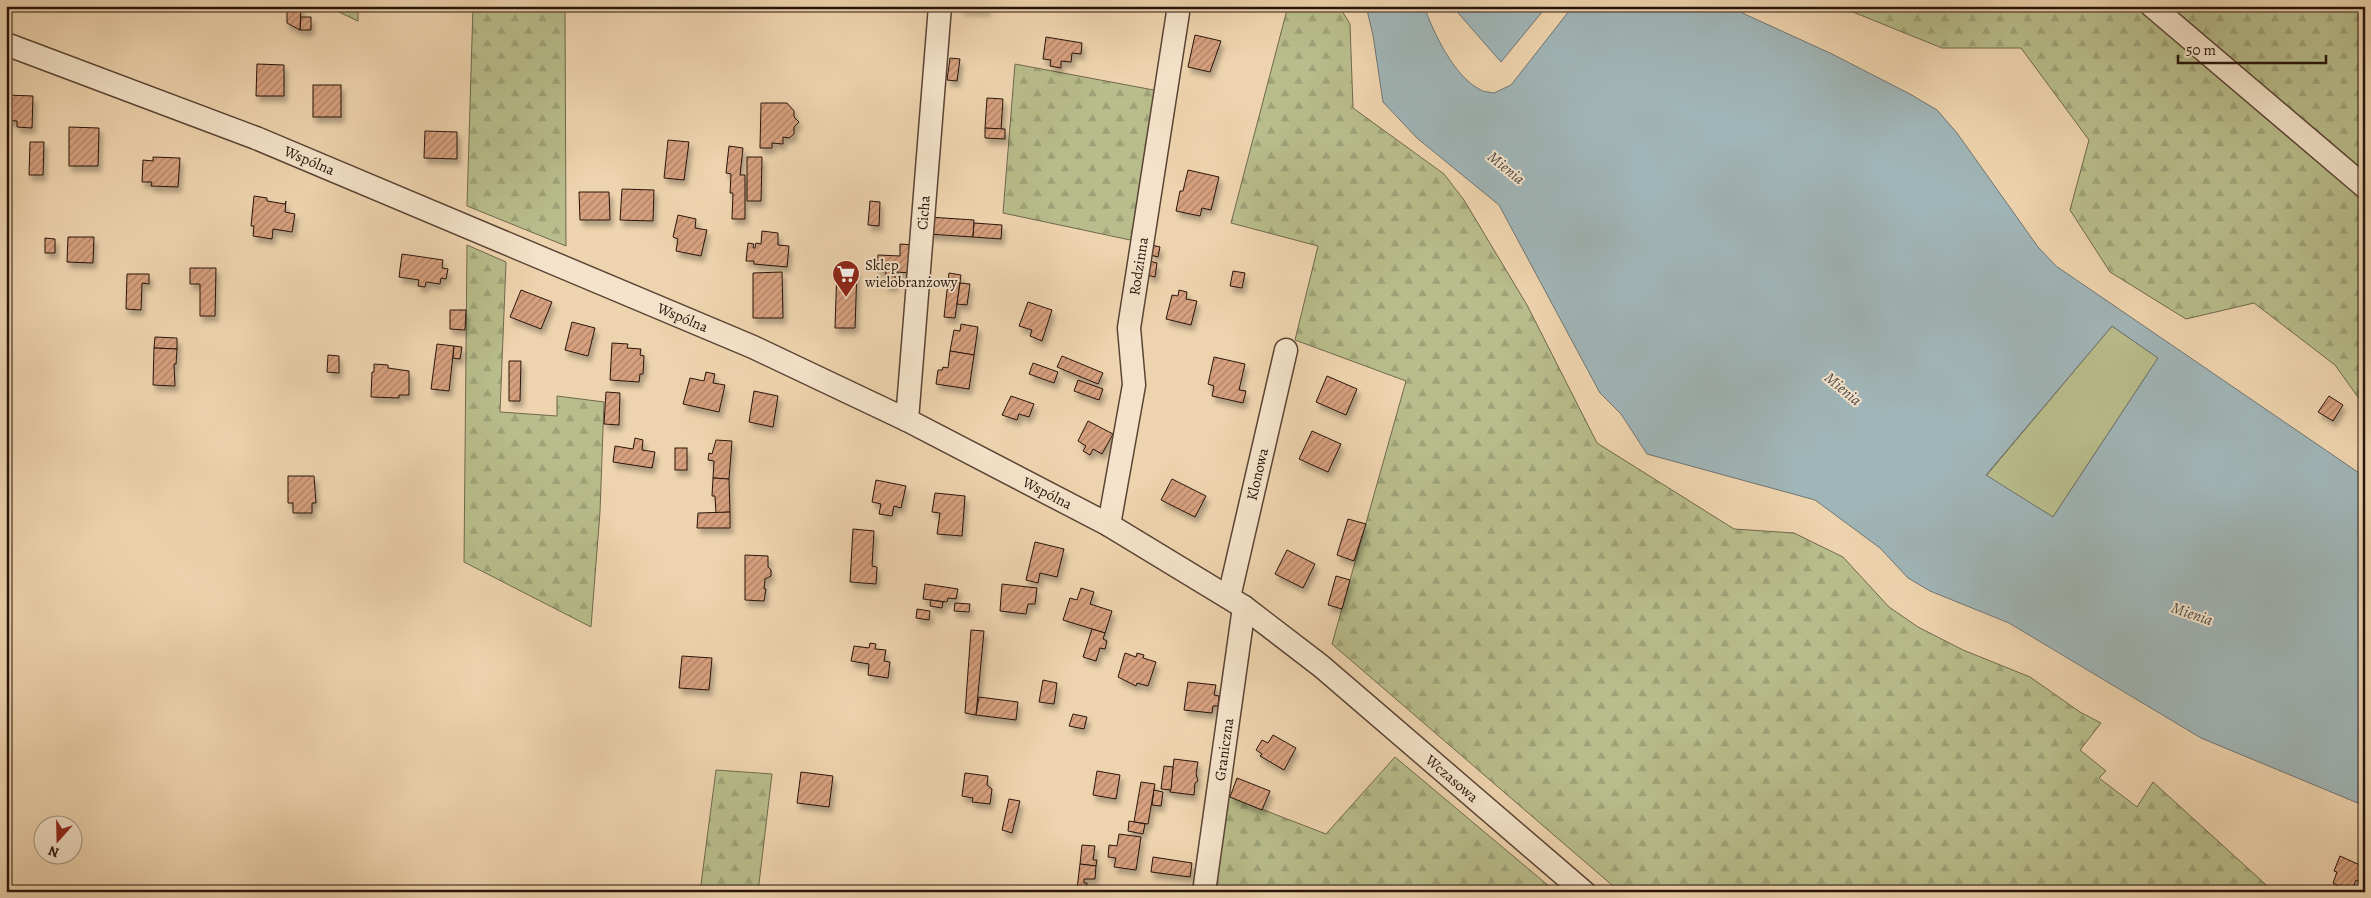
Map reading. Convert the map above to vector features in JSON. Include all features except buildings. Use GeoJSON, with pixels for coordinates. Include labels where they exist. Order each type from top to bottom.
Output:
{"type":"FeatureCollection","features":[{"type":"Feature","properties":{"kind":"street","name":"Cicha"},"geometry":{"type":"LineString","coordinates":[[907,420],[940,6]]}},
{"type":"Feature","properties":{"kind":"street","name":"Rodzinna"},"geometry":{"type":"LineString","coordinates":[[1109,525],[1134,386],[1129,328],[1179,6]]}},
{"type":"Feature","properties":{"kind":"street"},"geometry":{"type":"LineString","coordinates":[[2152,6],[2365,187]]}},
{"type":"Feature","properties":{"kind":"street","name":"Wspólna"},"geometry":{"type":"LineString","coordinates":[[6,44],[138,92],[371,186],[753,347],[907,420],[1109,525],[1237,602],[1321,666]]}},
{"type":"Feature","properties":{"kind":"street","name":"Klonowa"},"geometry":{"type":"LineString","coordinates":[[1237,602],[1286,350]]}},
{"type":"Feature","properties":{"kind":"street","name":"Graniczna"},"geometry":{"type":"LineString","coordinates":[[1204,892],[1237,602]]}},
{"type":"Feature","properties":{"kind":"street","name":"Wczasowa"},"geometry":{"type":"LineString","coordinates":[[1321,666],[1584,892]]}},
{"type":"Feature","properties":{"kind":"green space"},"geometry":{"type":"Polygon","coordinates":[[[326,6],[358,6],[358,21],[326,6]]]}},
{"type":"Feature","properties":{"kind":"green space"},"geometry":{"type":"Polygon","coordinates":[[[473,6],[565,6],[566,246],[467,206],[473,6]]]}},
{"type":"Feature","properties":{"kind":"green space"},"geometry":{"type":"Polygon","coordinates":[[[1288,6],[1339,6],[1350,24],[1353,108],[1444,174],[1464,200],[1527,305],[1597,443],[1734,529],[1794,533],[1843,557],[1889,607],[1918,627],[1963,650],[2030,677],[2080,712],[2101,723],[2080,750],[2106,771],[2099,778],[2137,807],[2153,782],[2274,892],[1620,892],[1332,644],[1406,381],[1295,340],[1318,246],[1231,223],[1288,6]]]}},
{"type":"Feature","properties":{"kind":"green space"},"geometry":{"type":"Polygon","coordinates":[[[1838,6],[2365,6],[2365,407],[2335,365],[2254,303],[2186,319],[2110,272],[2070,210],[2089,140],[2021,48],[1942,48],[1838,6]]]}},
{"type":"Feature","properties":{"kind":"green space"},"geometry":{"type":"Polygon","coordinates":[[[1015,64],[1159,91],[1135,241],[1003,213],[1015,64]]]}},
{"type":"Feature","properties":{"kind":"green space"},"geometry":{"type":"Polygon","coordinates":[[[467,245],[506,262],[500,412],[557,416],[557,396],[604,402],[600,512],[591,627],[464,562],[467,245]]]}},
{"type":"Feature","properties":{"kind":"green space"},"geometry":{"type":"Polygon","coordinates":[[[2112,326],[2158,358],[2053,517],[1986,476],[2112,326]]]}},
{"type":"Feature","properties":{"kind":"green space"},"geometry":{"type":"Polygon","coordinates":[[[1395,757],[1556,892],[1210,892],[1225,795],[1326,834],[1395,757]]]}},
{"type":"Feature","properties":{"kind":"green space"},"geometry":{"type":"Polygon","coordinates":[[[716,770],[772,774],[758,892],[700,892],[716,770]]]}},
{"type":"Feature","properties":{"kind":"water","name":"Mienia"},"geometry":{"type":"Polygon","coordinates":[[[1366,6],[1424,6],[1439,40],[1461,74],[1481,90],[1494,93],[1511,85],[1573,6],[1727,6],[1832,54],[1937,110],[1957,133],[2038,247],[2056,266],[2365,477],[2365,806],[2201,738],[2009,623],[1930,591],[1908,578],[1880,548],[1815,500],[1647,454],[1621,414],[1600,393],[1499,205],[1417,138],[1383,102],[1373,35],[1366,6]],[[2112,326],[1986,475],[2053,517],[2158,358],[2112,326]]]}},
{"type":"Feature","properties":{"kind":"water"},"geometry":{"type":"Polygon","coordinates":[[[1452,6],[1547,6],[1501,62],[1452,6]]]}},
{"type":"Feature","properties":{"kind":"place","name":"Sklep wielobranżowy"},"geometry":{"type":"Point","coordinates":[846,298]}}]}
